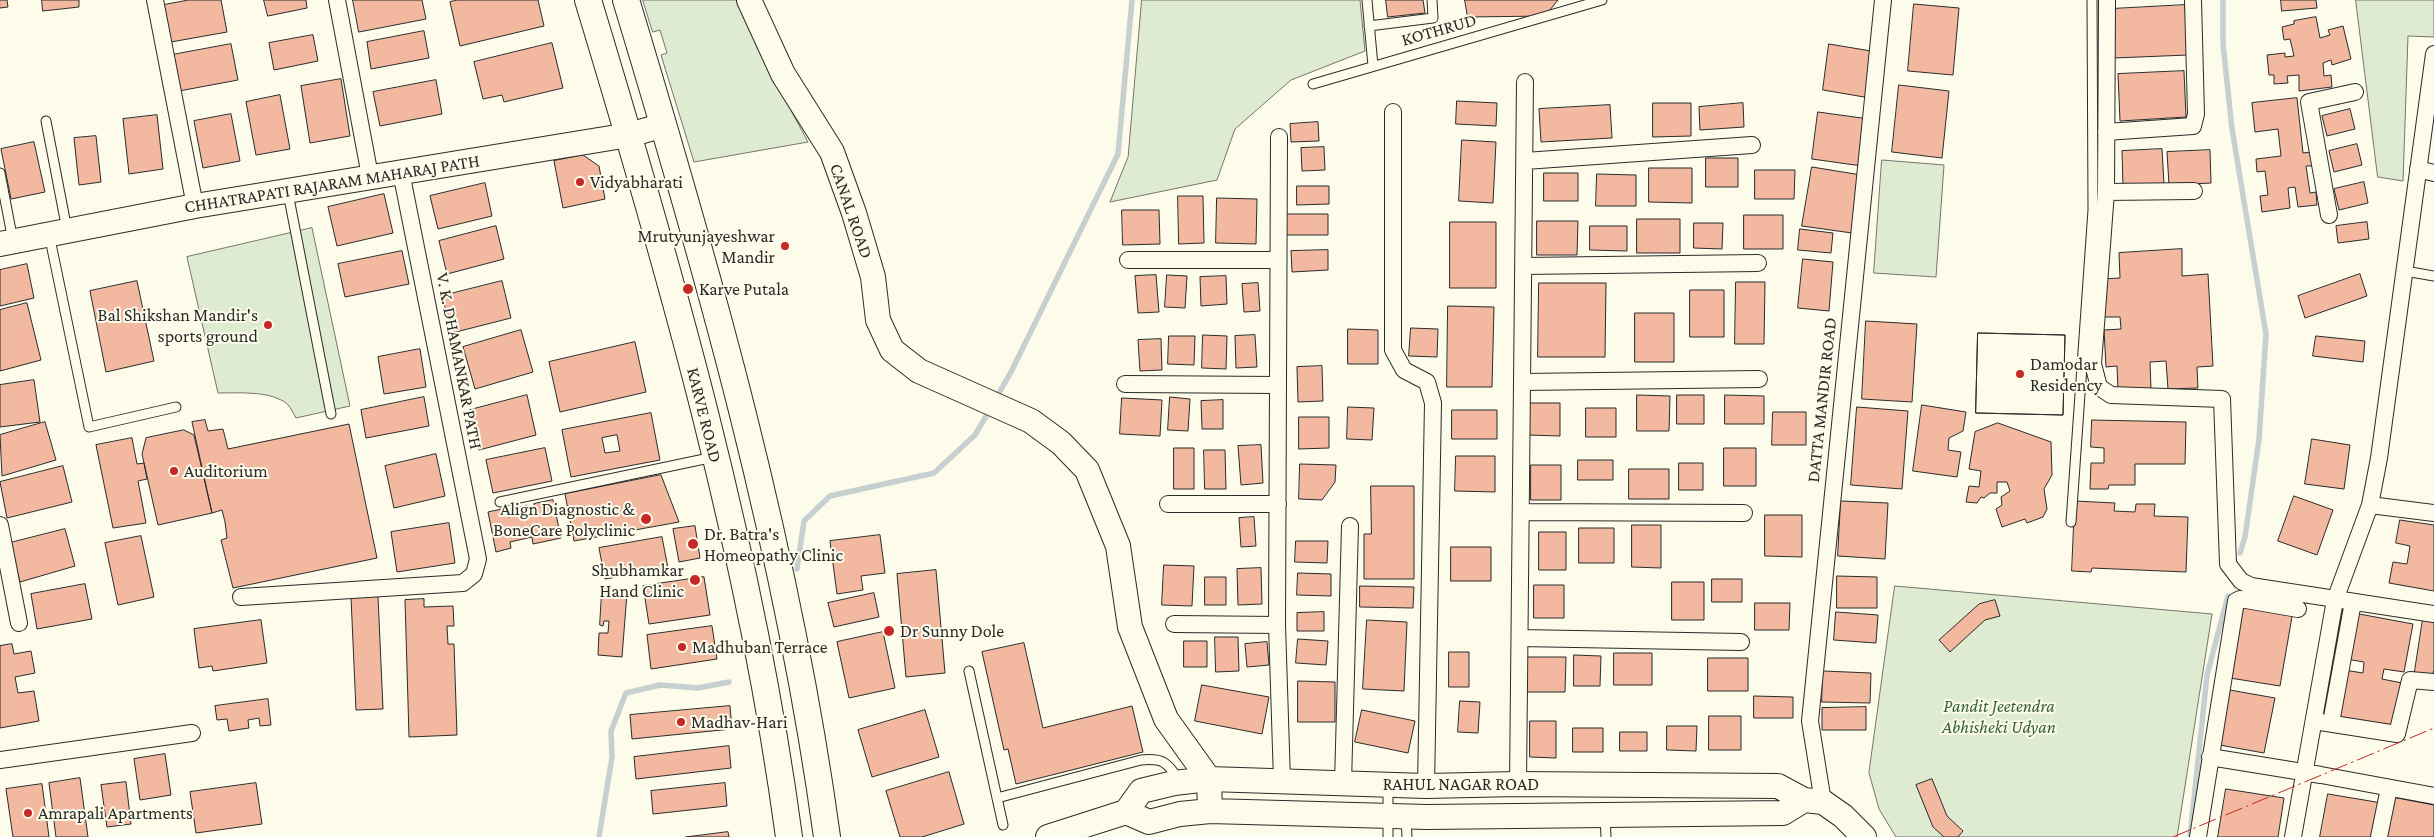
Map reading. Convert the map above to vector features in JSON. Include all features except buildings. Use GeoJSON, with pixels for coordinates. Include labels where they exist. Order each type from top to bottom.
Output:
{"type":"FeatureCollection","features":[{"type":"Feature","properties":{"kind":"main road","name":"KARVE ROAD"},"geometry":{"type":"LineString","coordinates":[[588,0],[628,135],[737,550],[781,772],[789,837]]}},
{"type":"Feature","properties":{"kind":"main road"},"geometry":{"type":"LineString","coordinates":[[626,0],[664,126],[730,363],[774,542],[817,766],[827,837]]}},
{"type":"Feature","properties":{"kind":"street"},"geometry":{"type":"LineString","coordinates":[[155,0],[196,206]]}},
{"type":"Feature","properties":{"kind":"street"},"geometry":{"type":"LineString","coordinates":[[337,0],[370,176]]}},
{"type":"Feature","properties":{"kind":"street","name":"CANAL ROAD"},"geometry":{"type":"LineString","coordinates":[[749,0],[783,74],[832,152],[854,213],[873,277],[878,320],[892,350],[919,370],[1031,421],[1061,443],[1087,470],[1118,546],[1130,626],[1166,719],[1209,779]]}},
{"type":"Feature","properties":{"kind":"street","name":"DATTA MANDIR ROAD"},"geometry":{"type":"LineString","coordinates":[[1813,801],[1810,721],[1883,0]]}},
{"type":"Feature","properties":{"kind":"street"},"geometry":{"type":"LineString","coordinates":[[2107,0],[2106,192],[2094,364],[2099,387],[2111,395],[2222,398],[2228,564],[2241,581],[2251,586],[2434,614]]}},
{"type":"Feature","properties":{"kind":"street"},"geometry":{"type":"LineString","coordinates":[[2106,132],[2193,126],[2196,114],[2193,0]]}},
{"type":"Feature","properties":{"kind":"street"},"geometry":{"type":"LineString","coordinates":[[2292,837],[2335,600],[2370,505],[2379,458],[2405,271],[2426,171],[2434,54]]}},
{"type":"Feature","properties":{"kind":"street"},"geometry":{"type":"LineString","coordinates":[[1518,784],[1526,82]]}},
{"type":"Feature","properties":{"kind":"street"},"geometry":{"type":"LineString","coordinates":[[2329,214],[2309,102],[2355,92]]}},
{"type":"Feature","properties":{"kind":"street"},"geometry":{"type":"LineString","coordinates":[[1393,112],[1392,350],[1404,370],[1427,382],[1433,403],[1426,786]]}},
{"type":"Feature","properties":{"kind":"street","name":"CHHATRAPATI RAJARAM MAHARAJ PATH"},"geometry":{"type":"LineString","coordinates":[[6,242],[288,190],[628,135],[664,126]]}},
{"type":"Feature","properties":{"kind":"street"},"geometry":{"type":"LineString","coordinates":[[1279,138],[1277,625],[1282,781]]}},
{"type":"Feature","properties":{"kind":"street"},"geometry":{"type":"LineString","coordinates":[[1525,161],[1752,145]]}},
{"type":"Feature","properties":{"kind":"street","name":"V. K. DHAMANKAR PATH"},"geometry":{"type":"LineString","coordinates":[[241,597],[463,583],[474,574],[478,559],[401,172]]}},
{"type":"Feature","properties":{"kind":"street"},"geometry":{"type":"LineString","coordinates":[[2106,192],[2194,191]]}},
{"type":"Feature","properties":{"kind":"street"},"geometry":{"type":"LineString","coordinates":[[1128,260],[1278,260]]}},
{"type":"Feature","properties":{"kind":"street"},"geometry":{"type":"LineString","coordinates":[[1524,266],[1758,264]]}},
{"type":"Feature","properties":{"kind":"street"},"geometry":{"type":"LineString","coordinates":[[1522,382],[1759,379]]}},
{"type":"Feature","properties":{"kind":"street"},"geometry":{"type":"LineString","coordinates":[[1125,384],[1278,386]]}},
{"type":"Feature","properties":{"kind":"street"},"geometry":{"type":"LineString","coordinates":[[1168,504],[1278,504]]}},
{"type":"Feature","properties":{"kind":"street"},"geometry":{"type":"LineString","coordinates":[[2370,505],[2434,512]]}},
{"type":"Feature","properties":{"kind":"street"},"geometry":{"type":"LineString","coordinates":[[1521,512],[1744,512]]}},
{"type":"Feature","properties":{"kind":"street"},"geometry":{"type":"LineString","coordinates":[[0,525],[19,623]]}},
{"type":"Feature","properties":{"kind":"street"},"geometry":{"type":"LineString","coordinates":[[1342,783],[1350,526]]}},
{"type":"Feature","properties":{"kind":"street"},"geometry":{"type":"LineString","coordinates":[[2198,837],[2236,601],[2240,599],[2298,609]]}},
{"type":"Feature","properties":{"kind":"street"},"geometry":{"type":"LineString","coordinates":[[2331,723],[2353,602]]}},
{"type":"Feature","properties":{"kind":"street"},"geometry":{"type":"LineString","coordinates":[[1174,624],[1277,625]]}},
{"type":"Feature","properties":{"kind":"street"},"geometry":{"type":"LineString","coordinates":[[1520,638],[1741,642]]}},
{"type":"Feature","properties":{"kind":"street"},"geometry":{"type":"LineString","coordinates":[[2314,721],[2397,734],[2410,680],[2434,682]]}},
{"type":"Feature","properties":{"kind":"street"},"geometry":{"type":"LineString","coordinates":[[0,760],[192,733]]}},
{"type":"Feature","properties":{"kind":"street"},"geometry":{"type":"LineString","coordinates":[[2210,758],[2305,772],[2434,796]]}},
{"type":"Feature","properties":{"kind":"street"},"geometry":{"type":"LineString","coordinates":[[1209,779],[1210,811]]}},
{"type":"Feature","properties":{"kind":"street","name":"RAHUL NAGAR ROAD"},"geometry":{"type":"LineString","coordinates":[[1209,779],[1426,786],[1518,784],[1778,786],[1813,801],[1783,813],[1606,826],[1397,826],[1210,811],[1180,814],[1149,822],[1126,812],[1142,791],[1181,782],[1209,779]]}},
{"type":"Feature","properties":{"kind":"street"},"geometry":{"type":"LineString","coordinates":[[2379,837],[2389,788]]}},
{"type":"Feature","properties":{"kind":"street"},"geometry":{"type":"LineString","coordinates":[[1813,801],[1843,816],[1864,837]]}},
{"type":"Feature","properties":{"kind":"street"},"geometry":{"type":"LineString","coordinates":[[1048,837],[1126,812]]}},
{"type":"Feature","properties":{"kind":"lane"},"geometry":{"type":"LineString","coordinates":[[1367,0],[1372,66]]}},
{"type":"Feature","properties":{"kind":"lane"},"geometry":{"type":"LineString","coordinates":[[1369,26],[1433,18],[1432,0]]}},
{"type":"Feature","properties":{"kind":"lane","name":"KOTHRUD"},"geometry":{"type":"LineString","coordinates":[[1313,84],[1602,0]]}},
{"type":"Feature","properties":{"kind":"lane"},"geometry":{"type":"LineString","coordinates":[[2071,522],[2093,210],[2092,0]]}},
{"type":"Feature","properties":{"kind":"lane"},"geometry":{"type":"LineString","coordinates":[[46,121],[58,232],[89,427],[176,407]]}},
{"type":"Feature","properties":{"kind":"lane"},"geometry":{"type":"LineString","coordinates":[[0,173],[6,242]]}},
{"type":"Feature","properties":{"kind":"lane"},"geometry":{"type":"LineString","coordinates":[[288,190],[331,414]]}},
{"type":"Feature","properties":{"kind":"lane"},"geometry":{"type":"LineString","coordinates":[[2405,271],[2434,276]]}},
{"type":"Feature","properties":{"kind":"lane"},"geometry":{"type":"LineString","coordinates":[[500,502],[714,457]]}},
{"type":"Feature","properties":{"kind":"lane"},"geometry":{"type":"LineString","coordinates":[[969,671],[1003,825]]}},
{"type":"Feature","properties":{"kind":"lane"},"geometry":{"type":"LineString","coordinates":[[997,798],[1148,760],[1166,762],[1181,782]]}},
{"type":"Feature","properties":{"kind":"lane"},"geometry":{"type":"LineString","coordinates":[[1388,785],[1397,826]]}},
{"type":"Feature","properties":{"kind":"green space"},"geometry":{"type":"Polygon","coordinates":[[[643,0],[738,0],[757,47],[808,142],[694,162],[661,55],[667,53],[660,30],[653,32],[643,0]]]}},
{"type":"Feature","properties":{"kind":"green space"},"geometry":{"type":"Polygon","coordinates":[[[1142,0],[1360,0],[1365,51],[1291,80],[1235,129],[1217,180],[1110,202],[1128,157],[1142,0]]]}},
{"type":"Feature","properties":{"kind":"green space"},"geometry":{"type":"Polygon","coordinates":[[[2356,0],[2434,0],[2434,37],[2408,36],[2403,181],[2378,177],[2356,0]]]}},
{"type":"Feature","properties":{"kind":"green space"},"geometry":{"type":"Polygon","coordinates":[[[1882,160],[1944,165],[1936,277],[1874,273],[1882,160]]]}},
{"type":"Feature","properties":{"kind":"green space","name":"Bal Shikshan Mandir's sports ground"},"geometry":{"type":"Polygon","coordinates":[[[312,228],[350,406],[296,418],[284,401],[274,397],[250,393],[218,393],[187,257],[312,228]]]}},
{"type":"Feature","properties":{"kind":"green space","name":"Pandit Jeetendra Abhisheki Udyan"},"geometry":{"type":"Polygon","coordinates":[[[1895,586],[2212,614],[2177,837],[1896,837],[1879,809],[1869,773],[1895,586]]]}},
{"type":"Feature","properties":{"kind":"waterway"},"geometry":{"type":"LineString","coordinates":[[995,400],[1011,372],[1118,154],[1132,0]]}},
{"type":"Feature","properties":{"kind":"waterway"},"geometry":{"type":"LineString","coordinates":[[2223,0],[2223,44],[2232,129],[2266,334],[2259,439],[2245,537],[2240,553]]}},
{"type":"Feature","properties":{"kind":"waterway"},"geometry":{"type":"LineString","coordinates":[[797,569],[804,521],[830,496],[934,473],[975,435],[991,408]]}},
{"type":"Feature","properties":{"kind":"waterway"},"geometry":{"type":"LineString","coordinates":[[2190,837],[2207,675],[2228,596]]}},
{"type":"Feature","properties":{"kind":"waterway"},"geometry":{"type":"LineString","coordinates":[[599,837],[612,757],[611,731],[626,693],[660,685],[698,688],[729,682]]}},
{"type":"Feature","properties":{"kind":"power"},"geometry":{"type":"LineString","coordinates":[[2173,837],[2434,728]]}},
{"type":"Feature","properties":{"kind":"place","name":"Vidyabharati"},"geometry":{"type":"Point","coordinates":[580,182]}},
{"type":"Feature","properties":{"kind":"place","name":"Mrutyunjayeshwar Mandir"},"geometry":{"type":"Point","coordinates":[785,246]}},
{"type":"Feature","properties":{"kind":"place","name":"Karve Putala"},"geometry":{"type":"Point","coordinates":[688,289]}},
{"type":"Feature","properties":{"kind":"place","name":"Bal Shikshan Mandir's sports ground"},"geometry":{"type":"Point","coordinates":[268,325]}},
{"type":"Feature","properties":{"kind":"place","name":"Damodar Residency"},"geometry":{"type":"Point","coordinates":[2020,374]}},
{"type":"Feature","properties":{"kind":"place","name":"Auditorium"},"geometry":{"type":"Point","coordinates":[174,471]}},
{"type":"Feature","properties":{"kind":"place","name":"Align Diagnostic & BoneCare Polyclinic"},"geometry":{"type":"Point","coordinates":[646,519]}},
{"type":"Feature","properties":{"kind":"place","name":"Dr. Batra's Homeopathy Clinic"},"geometry":{"type":"Point","coordinates":[693,544]}},
{"type":"Feature","properties":{"kind":"place","name":"Shubhamkar Hand Clinic"},"geometry":{"type":"Point","coordinates":[695,580]}},
{"type":"Feature","properties":{"kind":"place","name":"Dr Sunny Dole"},"geometry":{"type":"Point","coordinates":[889,631]}},
{"type":"Feature","properties":{"kind":"place","name":"Madhuban Terrace"},"geometry":{"type":"Point","coordinates":[682,647]}},
{"type":"Feature","properties":{"kind":"place","name":"Madhav-Hari"},"geometry":{"type":"Point","coordinates":[681,722]}},
{"type":"Feature","properties":{"kind":"place","name":"Amrapali Apartments"},"geometry":{"type":"Point","coordinates":[28,813]}}]}
